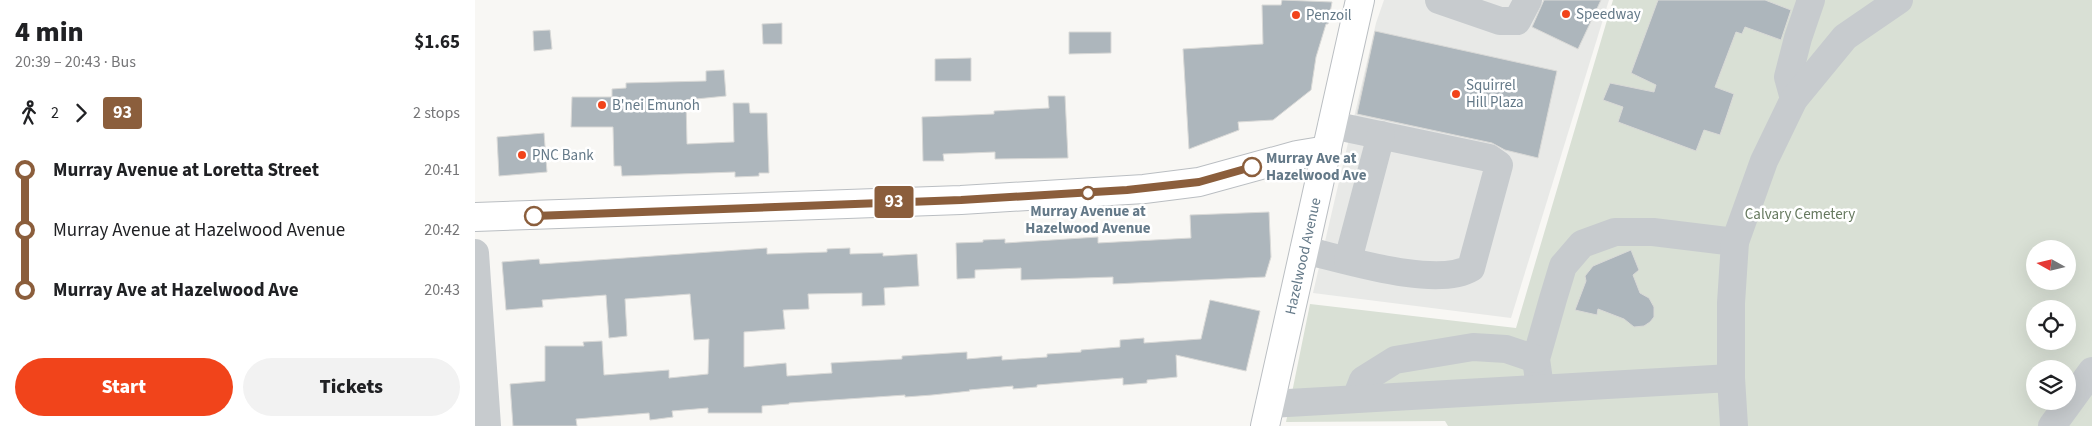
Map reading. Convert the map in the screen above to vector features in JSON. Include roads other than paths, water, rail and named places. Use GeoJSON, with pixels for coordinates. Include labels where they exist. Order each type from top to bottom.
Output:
{"type":"FeatureCollection","features":[{"type":"Feature","properties":{"kind":"main road","name":"Hazelwood Avenue"},"geometry":{"type":"LineString","coordinates":[[1267,415],[1360,0]]}},
{"type":"Feature","properties":{"kind":"main road"},"geometry":{"type":"LineString","coordinates":[[475,217],[961,200],[1144,189],[1199,182],[1297,155],[1330,137]]}},
{"type":"Feature","properties":{"kind":"street"},"geometry":{"type":"LineString","coordinates":[[1439,0],[1500,21],[1517,21],[1529,0]]}},
{"type":"Feature","properties":{"kind":"street"},"geometry":{"type":"LineString","coordinates":[[1794,99],[1788,77],[1798,38],[1811,0]]}},
{"type":"Feature","properties":{"kind":"street"},"geometry":{"type":"LineString","coordinates":[[1734,426],[1731,378],[1731,304],[1735,242],[1763,161],[1794,99],[1845,37],[1896,1]]}},
{"type":"Feature","properties":{"kind":"street"},"geometry":{"type":"LineString","coordinates":[[1348,260],[1381,135]]}},
{"type":"Feature","properties":{"kind":"street"},"geometry":{"type":"LineString","coordinates":[[1305,250],[1400,272],[1442,277],[1461,274],[1471,268],[1499,165],[1489,158],[1381,135],[1330,137]]}},
{"type":"Feature","properties":{"kind":"street"},"geometry":{"type":"LineString","coordinates":[[1540,388],[1536,360],[1563,266],[1582,244],[1615,232],[1653,232],[1735,242]]}},
{"type":"Feature","properties":{"kind":"street"},"geometry":{"type":"LineString","coordinates":[[475,253],[487,426]]}},
{"type":"Feature","properties":{"kind":"street"},"geometry":{"type":"LineString","coordinates":[[1356,398],[1363,380],[1395,360],[1473,346],[1505,349],[1536,360]]}},
{"type":"Feature","properties":{"kind":"street"},"geometry":{"type":"LineString","coordinates":[[2052,426],[2092,371]]}},
{"type":"Feature","properties":{"kind":"street"},"geometry":{"type":"LineString","coordinates":[[1267,415],[1356,398],[1731,378]]}},
{"type":"Feature","properties":{"kind":"place","name":"Speedway"},"geometry":{"type":"Point","coordinates":[1566,14]}},
{"type":"Feature","properties":{"kind":"place","name":"Penzoil"},"geometry":{"type":"Point","coordinates":[1296,15]}},
{"type":"Feature","properties":{"kind":"place","name":"Squirrel Hill Plaza"},"geometry":{"type":"Point","coordinates":[1456,94]}},
{"type":"Feature","properties":{"kind":"place","name":"B'nei Emunoh"},"geometry":{"type":"Point","coordinates":[602,105]}},
{"type":"Feature","properties":{"kind":"place","name":"PNC Bank"},"geometry":{"type":"Point","coordinates":[522,155]}},
{"type":"Feature","properties":{"kind":"place","name":"Murray Ave at Hazelwood Ave"},"geometry":{"type":"Point","coordinates":[1252,167]}},
{"type":"Feature","properties":{"kind":"place","name":"Murray Avenue at Hazelwood Avenue"},"geometry":{"type":"Point","coordinates":[1088,193]}},
{"type":"Feature","properties":{"kind":"park label","name":"Calvary Cemetery"},"geometry":{"type":"Point","coordinates":[1800,214]}}]}
